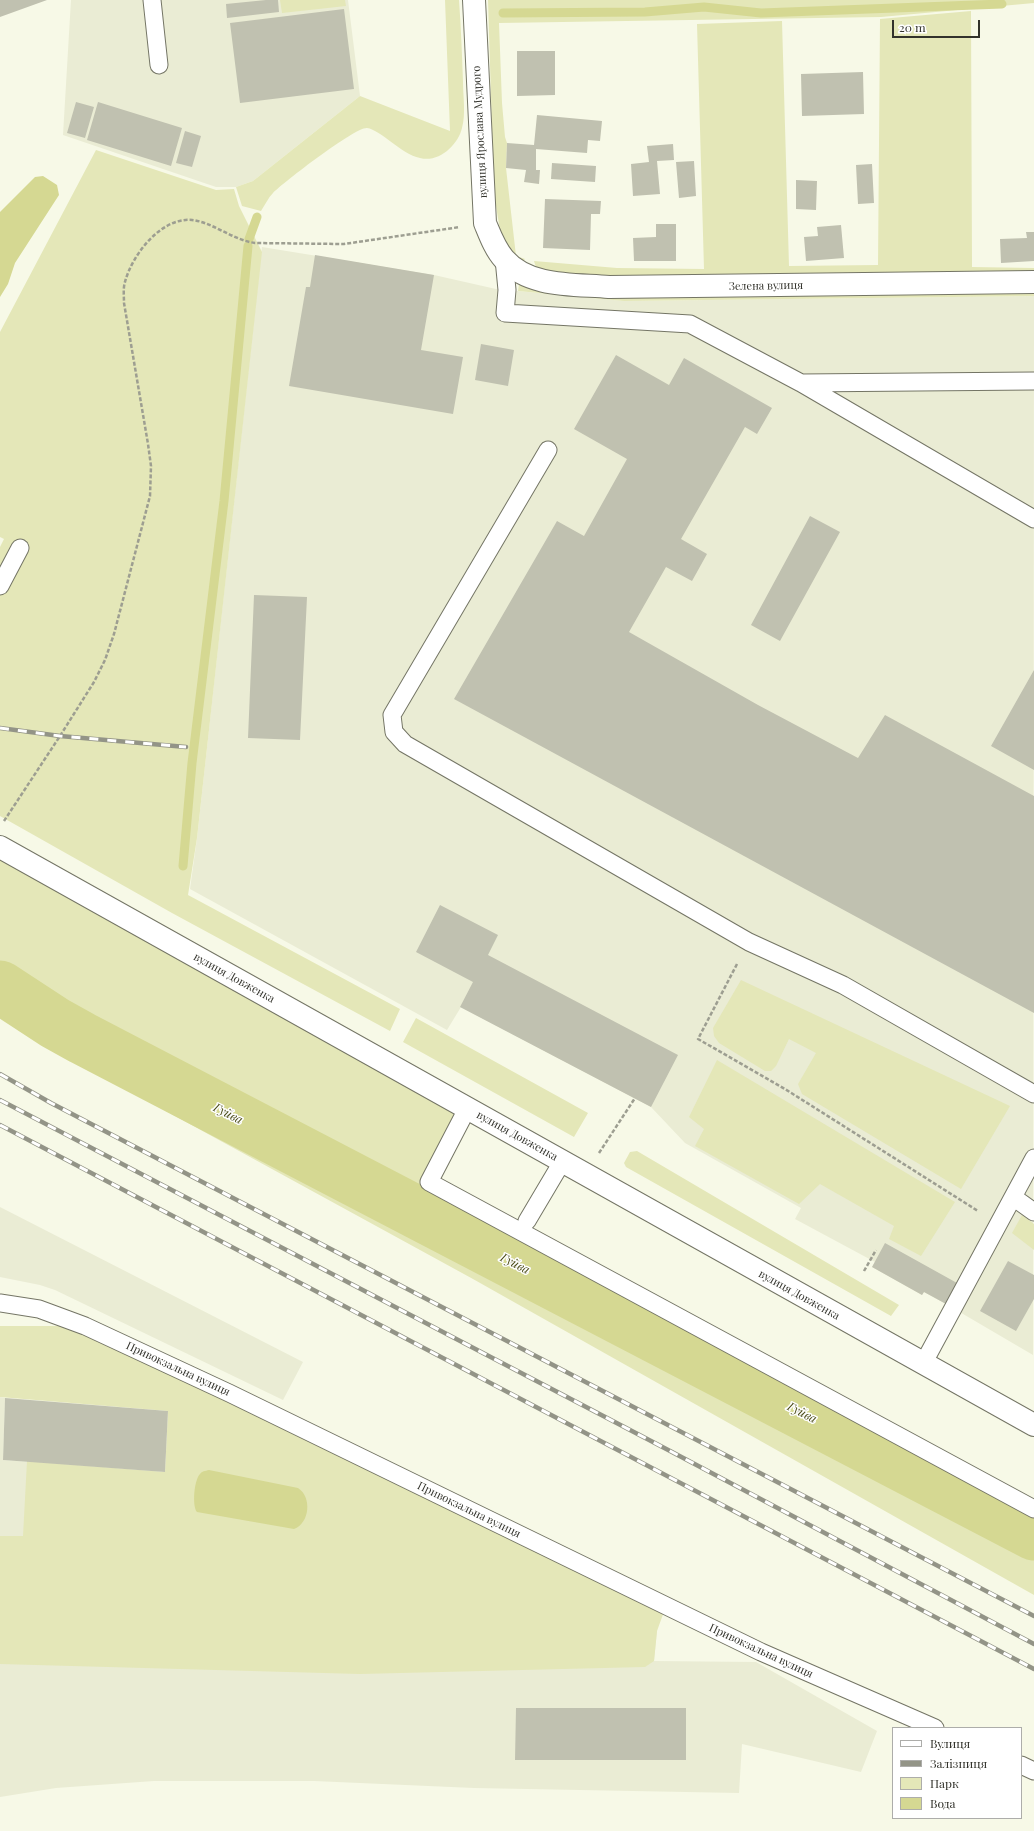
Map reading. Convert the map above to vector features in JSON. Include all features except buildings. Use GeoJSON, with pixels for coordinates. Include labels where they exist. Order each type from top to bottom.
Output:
{"type":"FeatureCollection","features":[{"type":"Feature","properties":{"kind":"street","name":"вулиця Ярослава Мудрого"},"geometry":{"type":"LineString","coordinates":[[474,0],[485,223],[492,239],[504,259]]}},
{"type":"Feature","properties":{"kind":"street","name":"Зелена вулиця"},"geometry":{"type":"LineString","coordinates":[[504,259],[522,273],[547,282],[610,287],[1034,282]]}},
{"type":"Feature","properties":{"kind":"street","name":"вулиця Довженка"},"geometry":{"type":"LineString","coordinates":[[0,847],[562,1162]]}},
{"type":"Feature","properties":{"kind":"street","name":"вулиця Довженка"},"geometry":{"type":"LineString","coordinates":[[585,1174],[1034,1426]]}},
{"type":"Feature","properties":{"kind":"lane"},"geometry":{"type":"LineString","coordinates":[[152,0],[159,65]]}},
{"type":"Feature","properties":{"kind":"lane"},"geometry":{"type":"LineString","coordinates":[[504,259],[507,290],[505,313],[690,324],[801,384],[1034,519]]}},
{"type":"Feature","properties":{"kind":"lane"},"geometry":{"type":"LineString","coordinates":[[801,384],[1034,381]]}},
{"type":"Feature","properties":{"kind":"lane"},"geometry":{"type":"LineString","coordinates":[[548,450],[392,715],[394,732],[405,744],[748,942],[843,985],[1034,1094]]}},
{"type":"Feature","properties":{"kind":"lane"},"geometry":{"type":"LineString","coordinates":[[0,586],[20,548]]}},
{"type":"Feature","properties":{"kind":"lane"},"geometry":{"type":"LineString","coordinates":[[467,1109],[429,1182],[1034,1509]]}},
{"type":"Feature","properties":{"kind":"lane"},"geometry":{"type":"LineString","coordinates":[[923,1364],[1034,1158]]}},
{"type":"Feature","properties":{"kind":"lane"},"geometry":{"type":"LineString","coordinates":[[527,1221],[562,1162],[585,1174]]}},
{"type":"Feature","properties":{"kind":"lane"},"geometry":{"type":"LineString","coordinates":[[1013,1197],[1034,1212]]}},
{"type":"Feature","properties":{"kind":"lane"},"geometry":{"type":"LineString","coordinates":[[626,1198],[1034,1426]]}},
{"type":"Feature","properties":{"kind":"lane","name":"Привокзальна вулиця"},"geometry":{"type":"LineString","coordinates":[[0,1304],[39,1309],[85,1326],[229,1393],[761,1652],[934,1727]]}},
{"type":"Feature","properties":{"kind":"lane"},"geometry":{"type":"LineString","coordinates":[[1022,1765],[1034,1771]]}},
{"type":"Feature","properties":{"kind":"path"},"geometry":{"type":"LineString","coordinates":[[0,827],[94,682],[105,660],[114,634],[150,496],[151,466],[124,303],[124,283],[130,266],[142,248],[156,234],[174,222],[192,220],[244,242],[344,244],[485,223]]}},
{"type":"Feature","properties":{"kind":"path"},"geometry":{"type":"LineString","coordinates":[[748,942],[698,1039],[785,1089],[999,1224]]}},
{"type":"Feature","properties":{"kind":"path"},"geometry":{"type":"LineString","coordinates":[[864,1271],[876,1250]]}},
{"type":"Feature","properties":{"kind":"shaded area"},"geometry":{"type":"Polygon","coordinates":[[[71,0],[348,0],[360,96],[253,181],[236,187],[216,187],[63,135],[71,0]]]}},
{"type":"Feature","properties":{"kind":"shaded area"},"geometry":{"type":"Polygon","coordinates":[[[262,247],[434,275],[496,289],[624,301],[1034,296],[1033,1355],[946,1304],[924,1292],[922,1295],[872,1267],[875,1262],[795,1219],[801,1208],[685,1143],[651,1107],[461,1007],[447,1030],[190,889],[197,838],[262,247]]]}},
{"type":"Feature","properties":{"kind":"shaded area"},"geometry":{"type":"Polygon","coordinates":[[[0,1207],[303,1362],[283,1400],[55,1290],[40,1285],[0,1277],[0,1207]]]}},
{"type":"Feature","properties":{"kind":"shaded area"},"geometry":{"type":"Polygon","coordinates":[[[0,1397],[5,1398],[3,1460],[165,1472],[657,1631],[654,1661],[756,1662],[877,1731],[861,1772],[742,1744],[739,1793],[474,1788],[314,1781],[154,1781],[56,1788],[0,1797],[0,1397]]]}},
{"type":"Feature","properties":{"kind":"green space"},"geometry":{"type":"Polygon","coordinates":[[[280,0],[345,0],[346,6],[282,13],[280,0]]]}},
{"type":"Feature","properties":{"kind":"green space"},"geometry":{"type":"Polygon","coordinates":[[[445,0],[459,0],[461,41],[464,117],[460,134],[452,146],[441,155],[434,158],[420,158],[406,152],[373,130],[367,128],[360,130],[335,145],[280,187],[271,195],[261,211],[242,206],[236,187],[253,181],[360,96],[450,131],[445,0]]]}},
{"type":"Feature","properties":{"kind":"green space"},"geometry":{"type":"Polygon","coordinates":[[[488,0],[1034,0],[1034,3],[881,17],[499,23],[502,103],[505,137],[507,143],[506,168],[516,256],[525,259],[523,261],[513,260],[500,230],[494,194],[488,0]]]}},
{"type":"Feature","properties":{"kind":"green space"},"geometry":{"type":"Polygon","coordinates":[[[971,11],[972,267],[1034,268],[1034,272],[815,273],[592,281],[537,271],[534,261],[617,268],[704,269],[697,24],[782,21],[789,266],[878,265],[880,19],[971,11]]]}},
{"type":"Feature","properties":{"kind":"green space"},"geometry":{"type":"Polygon","coordinates":[[[96,150],[216,190],[234,189],[239,206],[262,252],[197,838],[188,895],[400,1009],[390,1031],[172,913],[0,816],[0,547],[4,539],[0,537],[0,332],[96,150]]]}},
{"type":"Feature","properties":{"kind":"green space"},"geometry":{"type":"Polygon","coordinates":[[[519,284],[1034,290],[1034,296],[624,301],[518,291],[519,284]]]}},
{"type":"Feature","properties":{"kind":"green space"},"geometry":{"type":"Polygon","coordinates":[[[0,847],[467,1109],[430,1181],[1034,1509],[1034,1595],[473,1279],[144,1099],[0,1015],[0,847]]]}},
{"type":"Feature","properties":{"kind":"green space"},"geometry":{"type":"Polygon","coordinates":[[[741,980],[1010,1106],[961,1189],[802,1094],[798,1084],[816,1053],[789,1039],[776,1066],[771,1071],[765,1071],[719,1043],[714,1036],[713,1028],[741,980]]]}},
{"type":"Feature","properties":{"kind":"green space"},"geometry":{"type":"Polygon","coordinates":[[[416,1018],[588,1113],[574,1137],[403,1042],[416,1018]]]}},
{"type":"Feature","properties":{"kind":"green space"},"geometry":{"type":"Polygon","coordinates":[[[717,1060],[955,1202],[921,1256],[889,1239],[894,1226],[820,1184],[799,1204],[695,1146],[704,1129],[689,1117],[717,1060]]]}},
{"type":"Feature","properties":{"kind":"green space"},"geometry":{"type":"Polygon","coordinates":[[[637,1151],[899,1305],[891,1316],[626,1167],[624,1163],[630,1152],[637,1151]]]}},
{"type":"Feature","properties":{"kind":"green space"},"geometry":{"type":"Polygon","coordinates":[[[1022,1215],[1034,1224],[1034,1250],[1012,1233],[1022,1215]]]}},
{"type":"Feature","properties":{"kind":"green space"},"geometry":{"type":"Polygon","coordinates":[[[0,1326],[85,1326],[666,1606],[657,1631],[654,1661],[645,1667],[360,1674],[0,1664],[0,1536],[23,1536],[27,1461],[165,1472],[168,1411],[0,1397],[0,1326]]]}},
{"type":"Feature","properties":{"kind":"water"},"geometry":{"type":"Polygon","coordinates":[[[43,176],[57,185],[59,195],[15,263],[8,284],[0,297],[0,212],[35,177],[43,176]]]}},
{"type":"Feature","properties":{"kind":"water"},"geometry":{"type":"Polygon","coordinates":[[[209,1470],[298,1488],[306,1497],[306,1516],[299,1526],[294,1529],[197,1512],[195,1509],[194,1499],[196,1482],[201,1473],[209,1470]]]}},
{"type":"Feature","properties":{"kind":"waterway"},"geometry":{"type":"LineString","coordinates":[[503,13],[645,12],[704,7],[761,13],[1002,4]]}},
{"type":"Feature","properties":{"kind":"waterway"},"geometry":{"type":"LineString","coordinates":[[249,239],[257,217]]}},
{"type":"Feature","properties":{"kind":"waterway"},"geometry":{"type":"LineString","coordinates":[[183,866],[192,763],[224,501],[248,246]]}},
{"type":"Feature","properties":{"kind":"waterway","name":"Гуйва"},"geometry":{"type":"LineString","coordinates":[[0,987],[55,1023],[82,1038],[1034,1534]]}},
{"type":"Feature","properties":{"kind":"railway"},"geometry":{"type":"LineString","coordinates":[[0,728],[60,736],[186,747]]}},
{"type":"Feature","properties":{"kind":"railway"},"geometry":{"type":"LineString","coordinates":[[0,1074],[51,1103],[1034,1616]]}},
{"type":"Feature","properties":{"kind":"railway"},"geometry":{"type":"LineString","coordinates":[[0,1100],[672,1452],[1034,1644]]}},
{"type":"Feature","properties":{"kind":"railway"},"geometry":{"type":"LineString","coordinates":[[0,1125],[1034,1669]]}}]}
